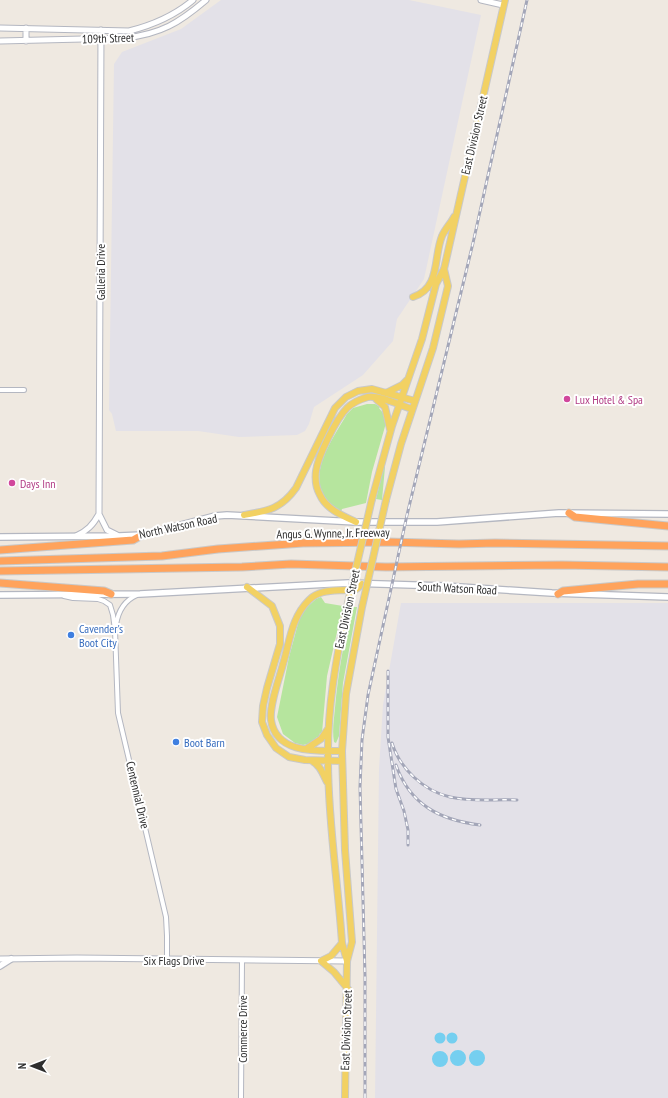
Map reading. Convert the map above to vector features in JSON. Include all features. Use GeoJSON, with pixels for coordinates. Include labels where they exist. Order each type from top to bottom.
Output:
{"type":"FeatureCollection","features":[{"type":"Feature","properties":{"kind":"highway"},"geometry":{"type":"LineString","coordinates":[[569,514],[575,517],[668,526]]}},
{"type":"Feature","properties":{"kind":"highway"},"geometry":{"type":"LineString","coordinates":[[0,550],[133,540],[142,535]]}},
{"type":"Feature","properties":{"kind":"highway","name":"Angus G. Wynne, Jr. Freeway"},"geometry":{"type":"LineString","coordinates":[[0,561],[162,556],[218,549],[303,543],[388,542],[668,546]]}},
{"type":"Feature","properties":{"kind":"highway"},"geometry":{"type":"LineString","coordinates":[[0,571],[242,567],[291,564],[386,567],[562,565],[668,567]]}},
{"type":"Feature","properties":{"kind":"highway"},"geometry":{"type":"LineString","coordinates":[[0,583],[104,591],[110,594]]}},
{"type":"Feature","properties":{"kind":"highway"},"geometry":{"type":"LineString","coordinates":[[558,594],[563,591],[606,587],[668,584]]}},
{"type":"Feature","properties":{"kind":"main road","name":"East Division Street"},"geometry":{"type":"LineString","coordinates":[[348,961],[342,943],[329,785],[328,751],[332,683],[347,607],[372,499],[390,432],[422,338],[436,284],[444,269],[504,3]]}},
{"type":"Feature","properties":{"kind":"main road"},"geometry":{"type":"LineString","coordinates":[[413,297],[419,295],[430,286],[442,236],[456,214]]}},
{"type":"Feature","properties":{"kind":"main road","name":"East Division Street"},"geometry":{"type":"LineString","coordinates":[[345,1098],[348,961],[352,942],[345,850],[342,761],[346,694],[362,607],[386,500],[401,444],[433,348],[448,286],[444,269]]}},
{"type":"Feature","properties":{"kind":"main road"},"geometry":{"type":"LineString","coordinates":[[386,393],[402,385],[409,378]]}},
{"type":"Feature","properties":{"kind":"main road"},"geometry":{"type":"LineString","coordinates":[[244,515],[272,510],[281,505],[291,495],[304,473],[331,416],[341,401],[352,393],[372,389],[415,401]]}},
{"type":"Feature","properties":{"kind":"main road"},"geometry":{"type":"LineString","coordinates":[[412,410],[370,397],[359,400],[346,408],[340,416],[319,459],[316,472],[316,483],[320,496],[336,513],[356,522],[459,521],[569,514],[668,514]]}},
{"type":"Feature","properties":{"kind":"main road"},"geometry":{"type":"LineString","coordinates":[[373,397],[385,406],[388,414],[390,432]]}},
{"type":"Feature","properties":{"kind":"main road","name":"North Watson Road"},"geometry":{"type":"LineString","coordinates":[[0,537],[142,535],[215,516],[244,515],[356,522]]}},
{"type":"Feature","properties":{"kind":"main road","name":"South Watson Road"},"geometry":{"type":"LineString","coordinates":[[247,587],[348,582],[362,584],[445,586],[558,594],[668,597]]}},
{"type":"Feature","properties":{"kind":"main road"},"geometry":{"type":"LineString","coordinates":[[342,751],[305,750],[291,746],[283,742],[277,734],[271,720],[275,693],[296,616],[313,596],[324,591],[355,590],[362,584]]}},
{"type":"Feature","properties":{"kind":"main road"},"geometry":{"type":"LineString","coordinates":[[0,594],[140,594],[247,587],[272,606],[280,626],[280,644],[263,706],[262,722],[267,735],[276,748],[289,756],[310,760],[342,761]]}},
{"type":"Feature","properties":{"kind":"main road"},"geometry":{"type":"LineString","coordinates":[[305,750],[321,739],[329,727]]}},
{"type":"Feature","properties":{"kind":"main road"},"geometry":{"type":"LineString","coordinates":[[310,760],[316,763],[320,768],[329,785]]}},
{"type":"Feature","properties":{"kind":"main road"},"geometry":{"type":"LineString","coordinates":[[342,943],[331,956],[321,961],[334,972],[348,989]]}},
{"type":"Feature","properties":{"kind":"main road"},"geometry":{"type":"LineString","coordinates":[[0,966],[11,959]]}},
{"type":"Feature","properties":{"kind":"street","name":"109th Street"},"geometry":{"type":"LineString","coordinates":[[0,28],[129,31],[143,28],[168,18],[193,0]]}},
{"type":"Feature","properties":{"kind":"street","name":"109th Street"},"geometry":{"type":"LineString","coordinates":[[0,41],[125,38],[153,33],[179,22],[206,0]]}},
{"type":"Feature","properties":{"kind":"street"},"geometry":{"type":"LineString","coordinates":[[481,0],[504,3]]}},
{"type":"Feature","properties":{"kind":"street"},"geometry":{"type":"LineString","coordinates":[[26,28],[26,40]]}},
{"type":"Feature","properties":{"kind":"street","name":"Galleria Drive"},"geometry":{"type":"LineString","coordinates":[[99,514],[101,30]]}},
{"type":"Feature","properties":{"kind":"street"},"geometry":{"type":"LineString","coordinates":[[0,390],[24,390]]}},
{"type":"Feature","properties":{"kind":"street"},"geometry":{"type":"LineString","coordinates":[[99,514],[107,530],[119,536]]}},
{"type":"Feature","properties":{"kind":"street"},"geometry":{"type":"LineString","coordinates":[[76,536],[89,529],[99,514]]}},
{"type":"Feature","properties":{"kind":"street","name":"Centennial Drive"},"geometry":{"type":"LineString","coordinates":[[115,630],[117,617],[123,605],[129,598],[140,594]]}},
{"type":"Feature","properties":{"kind":"street","name":"Centennial Drive"},"geometry":{"type":"LineString","coordinates":[[61,595],[73,598],[98,598],[110,605],[113,615],[115,630],[118,713],[166,918],[167,960]]}},
{"type":"Feature","properties":{"kind":"street","name":"Six Flags Drive"},"geometry":{"type":"LineString","coordinates":[[0,959],[76,958],[348,961]]}},
{"type":"Feature","properties":{"kind":"street","name":"Commerce Drive"},"geometry":{"type":"LineString","coordinates":[[241,1098],[242,960]]}},
{"type":"Feature","properties":{"kind":"shaded area"},"geometry":{"type":"Polygon","coordinates":[[[221,0],[409,0],[481,15],[424,279],[397,319],[393,341],[363,375],[314,407],[309,424],[305,431],[297,435],[239,437],[198,431],[116,431],[112,414],[109,410],[114,64],[122,52],[181,29],[221,0]]]}},
{"type":"Feature","properties":{"kind":"shaded area"},"geometry":{"type":"Polygon","coordinates":[[[401,603],[668,603],[668,1098],[375,1098],[379,769],[383,705],[401,603]]]}},
{"type":"Feature","properties":{"kind":"green space"},"geometry":{"type":"Polygon","coordinates":[[[367,404],[375,404],[380,407],[379,408],[386,418],[386,423],[372,472],[366,503],[342,509],[341,512],[328,502],[321,490],[319,478],[321,465],[332,439],[347,414],[353,408],[367,404]]]}},
{"type":"Feature","properties":{"kind":"green space"},"geometry":{"type":"Polygon","coordinates":[[[385,467],[382,500],[376,499],[385,467]]]}},
{"type":"Feature","properties":{"kind":"green space"},"geometry":{"type":"Polygon","coordinates":[[[321,597],[325,603],[343,606],[327,676],[322,733],[320,733],[319,737],[317,737],[312,743],[303,745],[295,743],[283,734],[277,717],[289,657],[299,620],[305,609],[316,599],[321,597]]]}},
{"type":"Feature","properties":{"kind":"green space"},"geometry":{"type":"Polygon","coordinates":[[[352,607],[357,607],[343,683],[339,736],[336,743],[334,742],[333,738],[333,729],[336,695],[346,632],[352,607]]]}},
{"type":"Feature","properties":{"kind":"water"},"geometry":{"type":"Polygon","coordinates":[[[438,1033],[442,1033],[444,1034],[444,1042],[438,1043],[435,1040],[435,1036],[438,1033]]]}},
{"type":"Feature","properties":{"kind":"water"},"geometry":{"type":"Polygon","coordinates":[[[450,1033],[454,1033],[456,1034],[456,1042],[450,1043],[447,1040],[447,1036],[450,1033]]]}},
{"type":"Feature","properties":{"kind":"water"},"geometry":{"type":"Polygon","coordinates":[[[455,1050],[461,1050],[466,1055],[464,1064],[461,1066],[455,1066],[450,1061],[450,1055],[455,1050]]]}},
{"type":"Feature","properties":{"kind":"water"},"geometry":{"type":"Polygon","coordinates":[[[474,1050],[480,1050],[485,1055],[483,1064],[480,1066],[474,1066],[469,1061],[469,1055],[474,1050]]]}},
{"type":"Feature","properties":{"kind":"water"},"geometry":{"type":"Polygon","coordinates":[[[437,1051],[443,1051],[448,1056],[446,1065],[443,1067],[437,1067],[432,1062],[432,1056],[437,1051]]]}},
{"type":"Feature","properties":{"kind":"railway"},"geometry":{"type":"LineString","coordinates":[[365,1098],[365,976],[360,787],[362,740],[368,695],[407,515],[473,243],[527,0]]}},
{"type":"Feature","properties":{"kind":"railway"},"geometry":{"type":"LineString","coordinates":[[388,671],[388,737],[396,789],[404,811],[408,830],[408,845]]}},
{"type":"Feature","properties":{"kind":"railway"},"geometry":{"type":"LineString","coordinates":[[392,743],[396,753],[407,770],[414,778],[431,790],[458,799],[517,800]]}},
{"type":"Feature","properties":{"kind":"railway"},"geometry":{"type":"LineString","coordinates":[[396,765],[409,791],[428,808],[452,819],[480,825]]}},
{"type":"Feature","properties":{"kind":"place","name":"Lux Hotel & Spa"},"geometry":{"type":"Point","coordinates":[567,399]}},
{"type":"Feature","properties":{"kind":"place","name":"Days Inn"},"geometry":{"type":"Point","coordinates":[12,483]}},
{"type":"Feature","properties":{"kind":"place","name":"Cavender's Boot City"},"geometry":{"type":"Point","coordinates":[71,635]}},
{"type":"Feature","properties":{"kind":"place","name":"Boot Barn"},"geometry":{"type":"Point","coordinates":[176,742]}}]}
